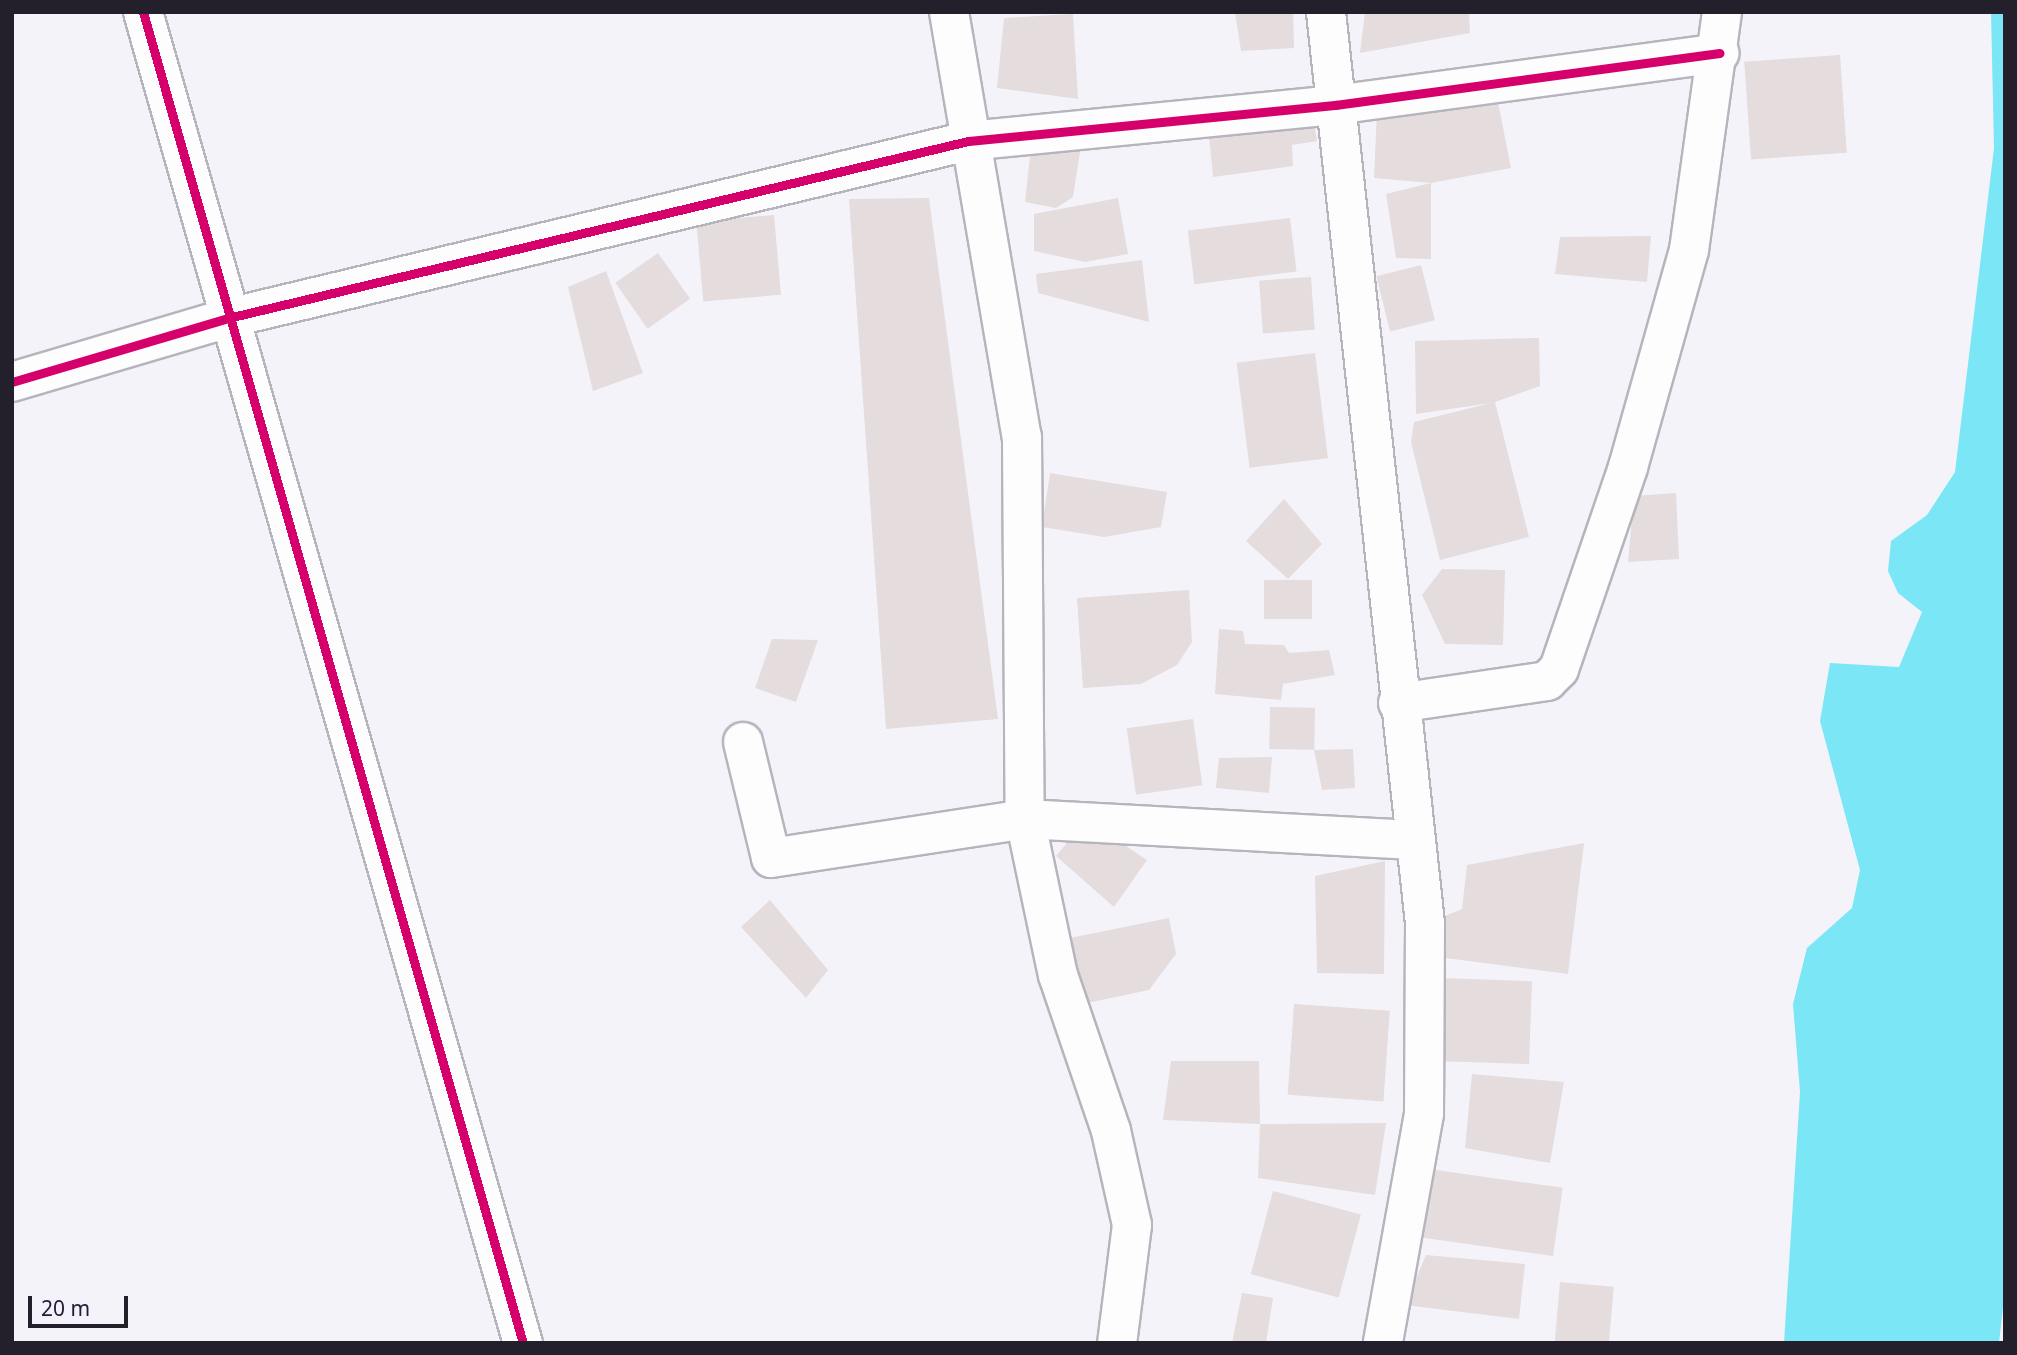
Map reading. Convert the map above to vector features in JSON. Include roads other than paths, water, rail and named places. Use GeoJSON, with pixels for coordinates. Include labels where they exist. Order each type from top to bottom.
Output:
{"type":"FeatureCollection","features":[{"type":"Feature","properties":{"kind":"street"},"geometry":{"type":"LineString","coordinates":[[143,12],[228,318],[523,1343]]}},
{"type":"Feature","properties":{"kind":"street"},"geometry":{"type":"LineString","coordinates":[[949,12],[968,141],[1022,437],[1025,819],[1058,975],[1111,1131],[1132,1225],[1117,1343]]}},
{"type":"Feature","properties":{"kind":"street"},"geometry":{"type":"LineString","coordinates":[[1326,12],[1398,703],[1425,925],[1424,1114],[1383,1343]]}},
{"type":"Feature","properties":{"kind":"street"},"geometry":{"type":"LineString","coordinates":[[1398,703],[1547,681],[1559,668],[1628,467],[1689,250],[1720,53],[1722,12]]}},
{"type":"Feature","properties":{"kind":"street"},"geometry":{"type":"LineString","coordinates":[[12,382],[228,318],[968,141],[1335,105],[1720,53]]}},
{"type":"Feature","properties":{"kind":"street"},"geometry":{"type":"LineString","coordinates":[[743,742],[771,858],[1025,819],[1413,840]]}},
{"type":"Feature","properties":{"kind":"water"},"geometry":{"type":"Polygon","coordinates":[[[1991,12],[2005,12],[2005,1289],[1999,1343],[1784,1343],[1800,1092],[1793,1004],[1807,948],[1852,908],[1860,870],[1820,721],[1830,663],[1899,667],[1922,612],[1898,593],[1888,571],[1891,541],[1927,515],[1955,472],[1994,148],[1991,12]]]}}]}
